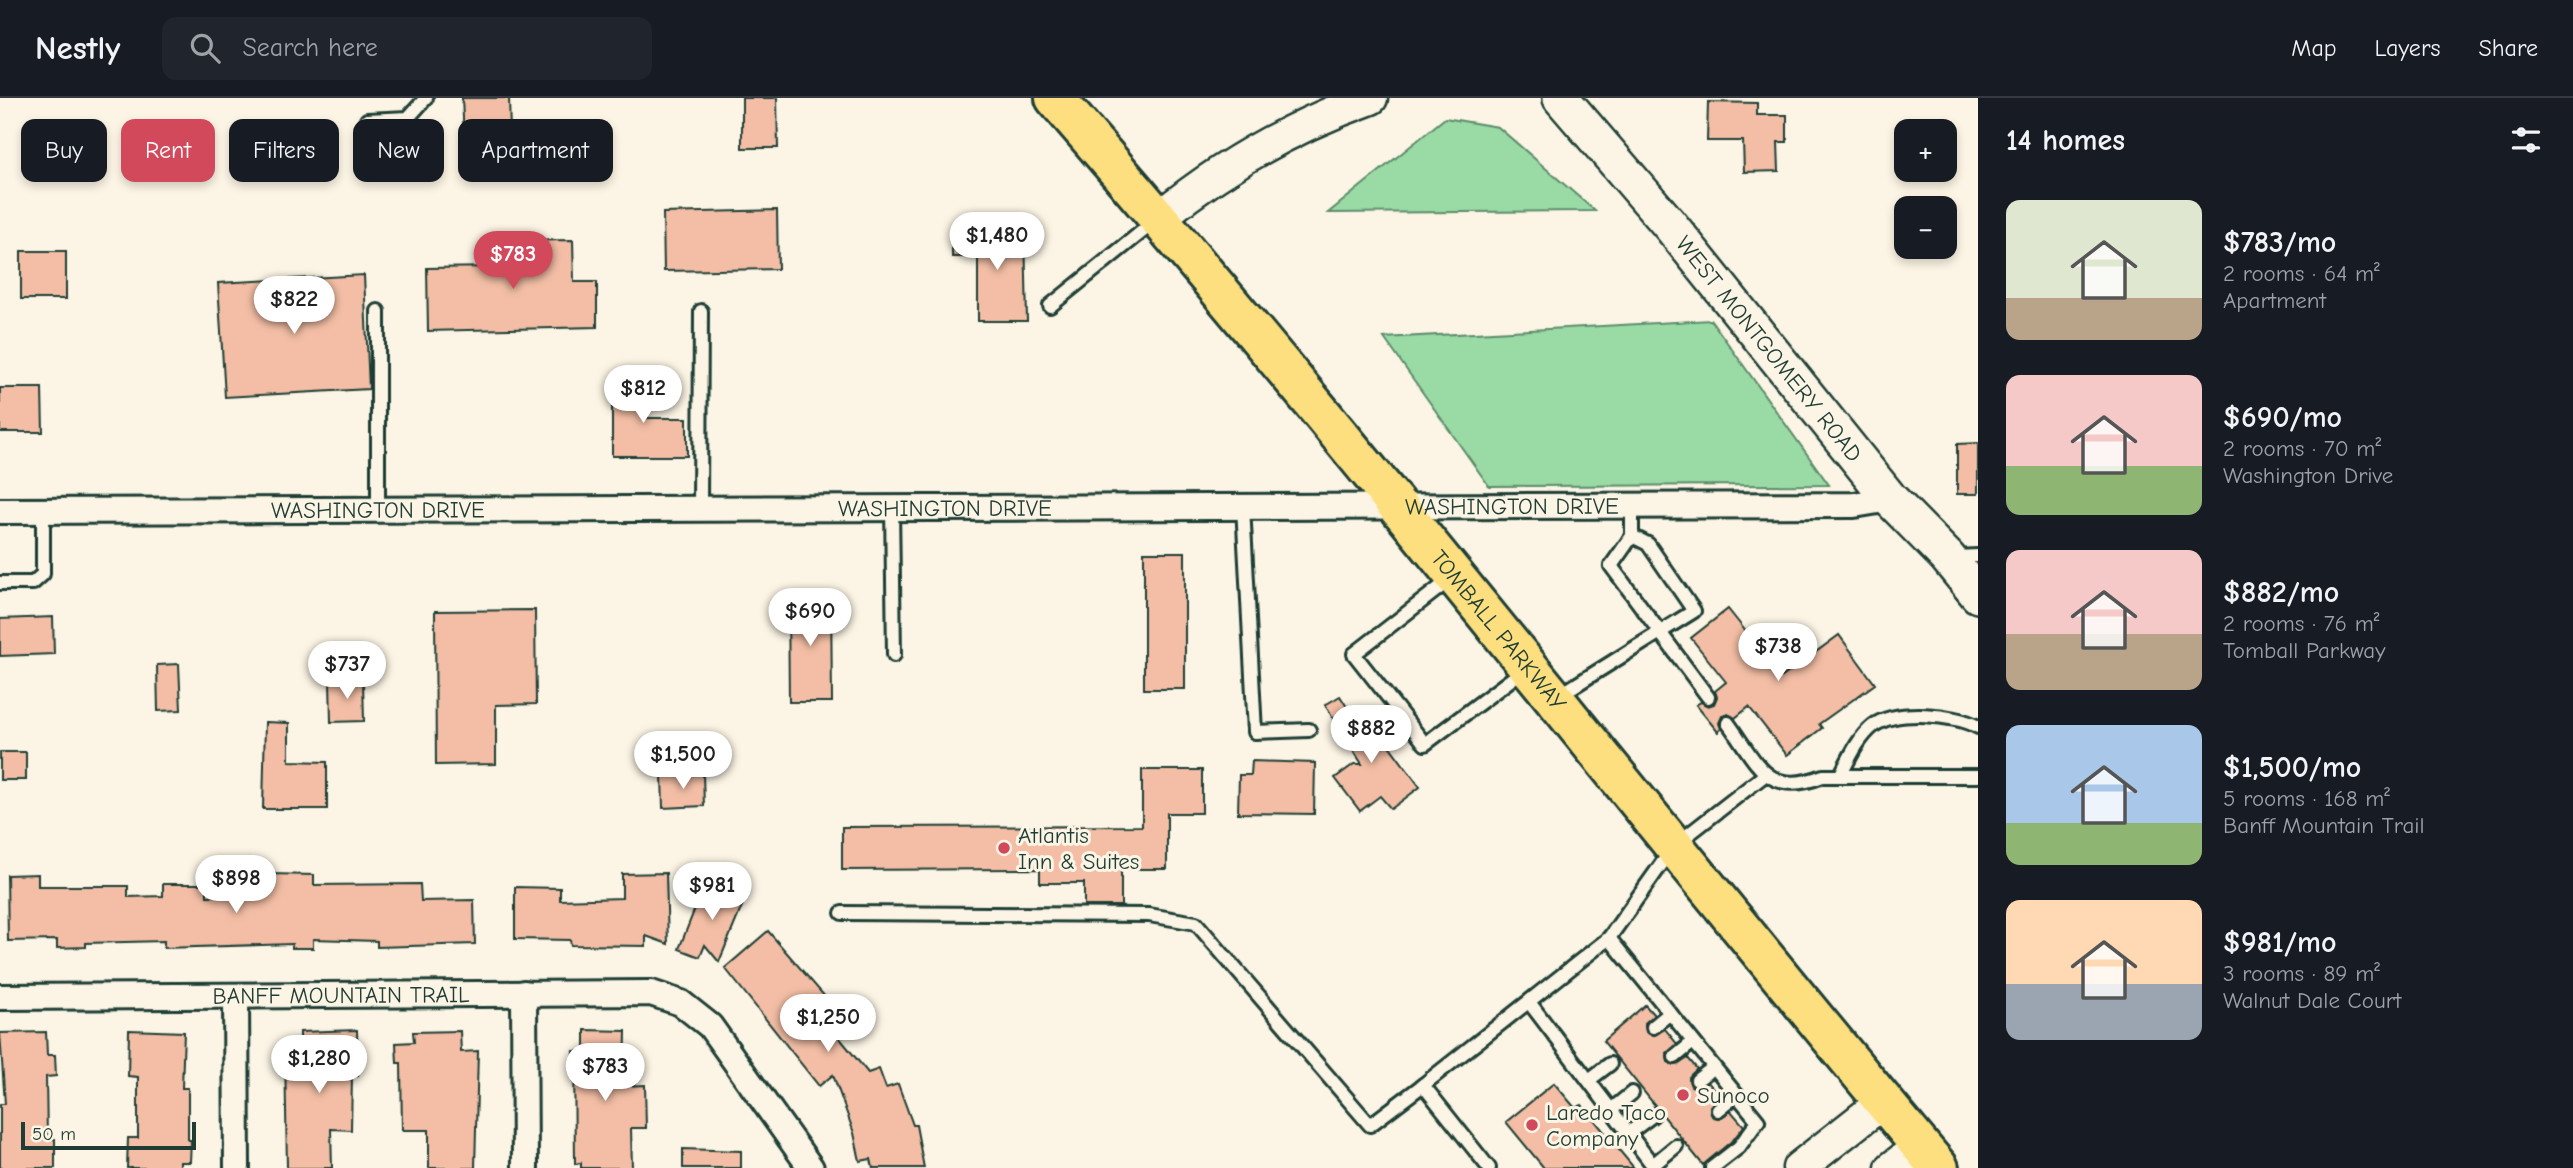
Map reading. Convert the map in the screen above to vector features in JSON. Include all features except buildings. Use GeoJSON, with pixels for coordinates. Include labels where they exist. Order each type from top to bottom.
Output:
{"type":"FeatureCollection","features":[{"type":"Feature","properties":{"kind":"main road","name":"TOMBALL PARKWAY"},"geometry":{"type":"LineString","coordinates":[[1055,98],[1160,217],[1556,698],[1883,1102],[1917,1160]]}},
{"type":"Feature","properties":{"kind":"main road","name":"WEST MONTGOMERY ROAD"},"geometry":{"type":"LineString","coordinates":[[1561,98],[1670,225],[1890,499],[1963,557],[1978,595]]}},
{"type":"Feature","properties":{"kind":"street"},"geometry":{"type":"LineString","coordinates":[[1160,217],[1248,156],[1306,125],[1371,98]]}},
{"type":"Feature","properties":{"kind":"street","name":"WASHINGTON DRIVE"},"geometry":{"type":"LineString","coordinates":[[0,511],[1854,505],[1890,499]]}},
{"type":"Feature","properties":{"kind":"street"},"geometry":{"type":"LineString","coordinates":[[524,993],[525,1168]]}},
{"type":"Feature","properties":{"kind":"street","name":"BANFF MOUNTAIN TRAIL"},"geometry":{"type":"LineString","coordinates":[[0,997],[651,993],[681,1003],[709,1026],[811,1168]]}},
{"type":"Feature","properties":{"kind":"street"},"geometry":{"type":"LineString","coordinates":[[236,996],[237,1168]]}},
{"type":"Feature","properties":{"kind":"street"},"geometry":{"type":"LineString","coordinates":[[1799,1168],[1883,1102]]}},
{"type":"Feature","properties":{"kind":"lane"},"geometry":{"type":"LineString","coordinates":[[388,119],[408,118],[426,98]]}},
{"type":"Feature","properties":{"kind":"lane"},"geometry":{"type":"LineString","coordinates":[[1050,306],[1160,217]]}},
{"type":"Feature","properties":{"kind":"lane"},"geometry":{"type":"LineString","coordinates":[[378,311],[378,509]]}},
{"type":"Feature","properties":{"kind":"lane"},"geometry":{"type":"LineString","coordinates":[[700,508],[701,311]]}},
{"type":"Feature","properties":{"kind":"lane"},"geometry":{"type":"LineString","coordinates":[[1632,505],[1632,536],[1611,566],[1707,696]]}},
{"type":"Feature","properties":{"kind":"lane"},"geometry":{"type":"LineString","coordinates":[[1243,506],[1255,732],[1309,730]]}},
{"type":"Feature","properties":{"kind":"lane"},"geometry":{"type":"LineString","coordinates":[[892,507],[894,655]]}},
{"type":"Feature","properties":{"kind":"lane"},"geometry":{"type":"LineString","coordinates":[[0,583],[33,583],[43,574],[43,511]]}},
{"type":"Feature","properties":{"kind":"lane"},"geometry":{"type":"LineString","coordinates":[[1556,698],[1658,631],[1694,611],[1648,544],[1632,536]]}},
{"type":"Feature","properties":{"kind":"lane"},"geometry":{"type":"LineString","coordinates":[[1455,576],[1354,654],[1425,744],[1529,666]]}},
{"type":"Feature","properties":{"kind":"lane"},"geometry":{"type":"LineString","coordinates":[[1840,776],[1857,745],[1874,726],[1898,716],[1959,717],[1978,727]]}},
{"type":"Feature","properties":{"kind":"lane"},"geometry":{"type":"LineString","coordinates":[[1728,723],[1766,774],[1780,783],[1800,785],[1823,776],[1978,776]]}},
{"type":"Feature","properties":{"kind":"lane"},"geometry":{"type":"LineString","coordinates":[[842,913],[1149,915],[1196,923],[1370,1125],[1609,938],[1675,845],[1766,774]]}},
{"type":"Feature","properties":{"kind":"lane"},"geometry":{"type":"LineString","coordinates":[[1609,938],[1758,1121],[1739,1147],[1712,1168]]}},
{"type":"Feature","properties":{"kind":"lane"},"geometry":{"type":"LineString","coordinates":[[1529,1002],[1654,1166],[1676,1146]]}},
{"type":"Feature","properties":{"kind":"lane"},"geometry":{"type":"LineString","coordinates":[[1653,1027],[1670,1013]]}},
{"type":"Feature","properties":{"kind":"lane"},"geometry":{"type":"LineString","coordinates":[[1675,1057],[1693,1042]]}},
{"type":"Feature","properties":{"kind":"lane"},"geometry":{"type":"LineString","coordinates":[[1588,1080],[1610,1064]]}},
{"type":"Feature","properties":{"kind":"lane"},"geometry":{"type":"LineString","coordinates":[[1697,1080],[1714,1067]]}},
{"type":"Feature","properties":{"kind":"lane"},"geometry":{"type":"LineString","coordinates":[[1423,1085],[1489,1168]]}},
{"type":"Feature","properties":{"kind":"lane"},"geometry":{"type":"LineString","coordinates":[[1611,1110],[1632,1093]]}},
{"type":"Feature","properties":{"kind":"lane"},"geometry":{"type":"LineString","coordinates":[[1718,1110],[1737,1096]]}},
{"type":"Feature","properties":{"kind":"lane"},"geometry":{"type":"LineString","coordinates":[[1629,1133],[1653,1115]]}},
{"type":"Feature","properties":{"kind":"green space"},"geometry":{"type":"Polygon","coordinates":[[[1445,118],[1498,127],[1595,211],[1328,213],[1445,118]]]}},
{"type":"Feature","properties":{"kind":"green space"},"geometry":{"type":"Polygon","coordinates":[[[1711,320],[1829,485],[1489,486],[1384,338],[1711,320]]]}},
{"type":"Feature","properties":{"kind":"place","name":"Atlantis Inn & Suites"},"geometry":{"type":"Point","coordinates":[1004,848]}},
{"type":"Feature","properties":{"kind":"place","name":"Sunoco"},"geometry":{"type":"Point","coordinates":[1683,1095]}},
{"type":"Feature","properties":{"kind":"place","name":"Laredo Taco Company"},"geometry":{"type":"Point","coordinates":[1532,1125]}}]}
